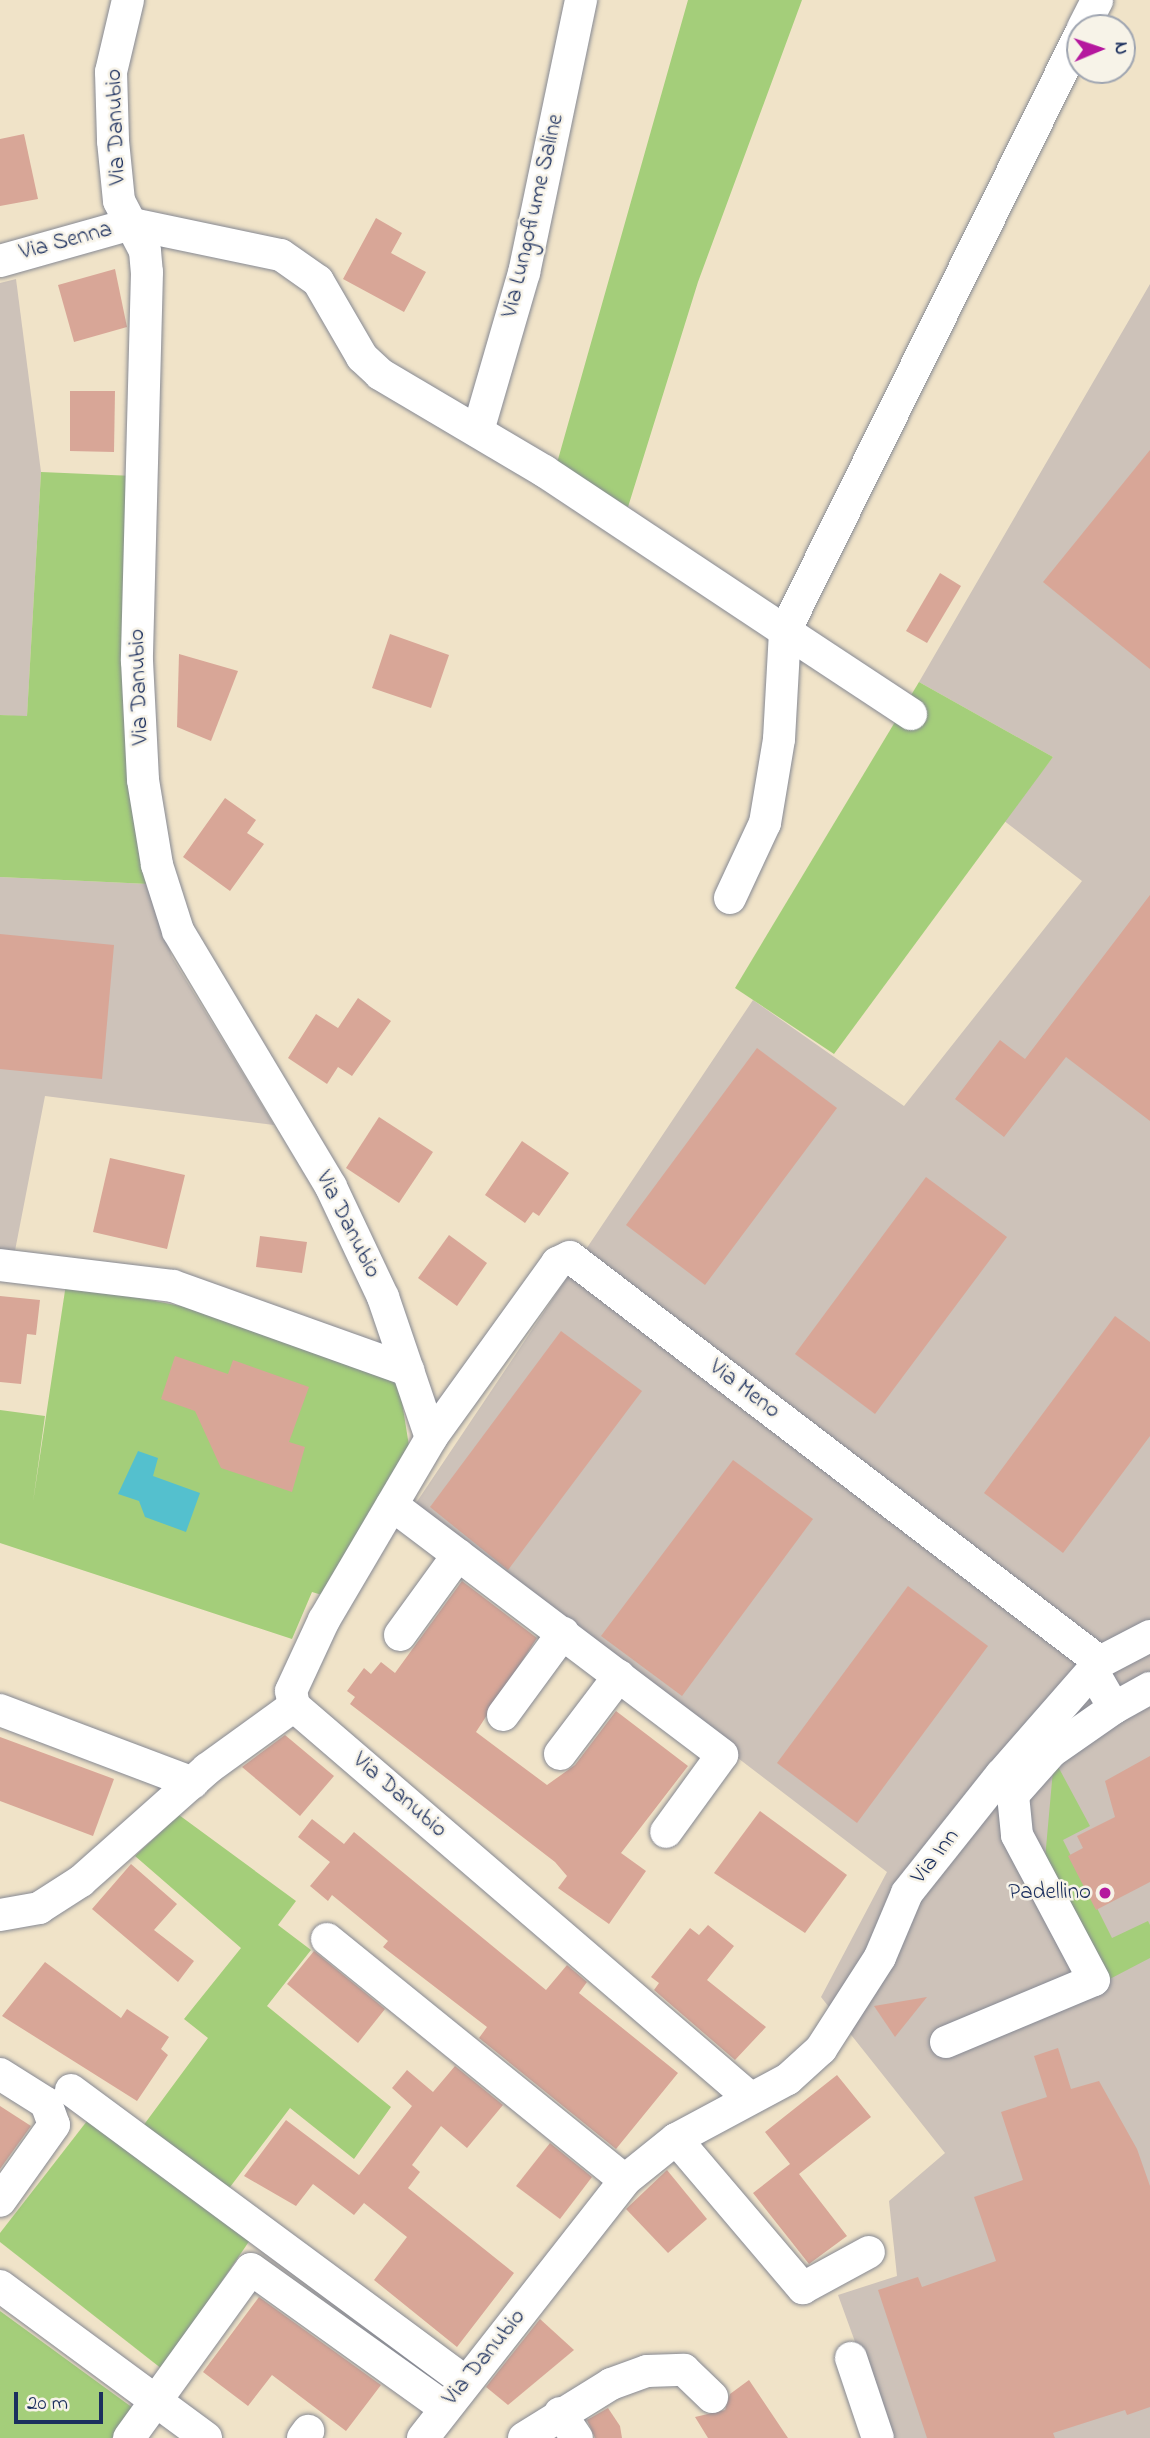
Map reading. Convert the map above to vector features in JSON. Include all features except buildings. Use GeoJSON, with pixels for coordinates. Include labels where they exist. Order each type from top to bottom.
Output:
{"type":"FeatureCollection","features":[{"type":"Feature","properties":{"kind":"street","name":"Via Danubio"},"geometry":{"type":"LineString","coordinates":[[128,0],[111,72],[119,201],[132,224],[146,272],[137,661],[143,780],[157,865],[178,931],[223,1016],[331,1188],[383,1297],[431,1438]]}},
{"type":"Feature","properties":{"kind":"street","name":"Via Lungofiume Saline"},"geometry":{"type":"LineString","coordinates":[[478,431],[524,273],[581,0]]}},
{"type":"Feature","properties":{"kind":"street"},"geometry":{"type":"LineString","coordinates":[[730,898],[765,823],[779,739],[785,631],[1066,63]]}},
{"type":"Feature","properties":{"kind":"street","name":"Via Senna"},"geometry":{"type":"LineString","coordinates":[[0,261],[132,224]]}},
{"type":"Feature","properties":{"kind":"street"},"geometry":{"type":"LineString","coordinates":[[132,224],[281,254],[318,281],[362,357],[380,374],[478,431],[911,713]]}},
{"type":"Feature","properties":{"kind":"street","name":"Via Meno"},"geometry":{"type":"LineString","coordinates":[[431,1438],[557,1263],[569,1257],[1098,1668]]}},
{"type":"Feature","properties":{"kind":"street"},"geometry":{"type":"LineString","coordinates":[[0,1265],[173,1286],[408,1370]]}},
{"type":"Feature","properties":{"kind":"street"},"geometry":{"type":"LineString","coordinates":[[0,1915],[39,1908],[81,1881],[193,1783],[294,1706],[291,1691],[324,1620],[431,1438]]}},
{"type":"Feature","properties":{"kind":"street"},"geometry":{"type":"LineString","coordinates":[[391,1505],[722,1755],[666,1832]]}},
{"type":"Feature","properties":{"kind":"street"},"geometry":{"type":"LineString","coordinates":[[400,1635],[458,1555]]}},
{"type":"Feature","properties":{"kind":"street"},"geometry":{"type":"LineString","coordinates":[[503,1715],[563,1633]]}},
{"type":"Feature","properties":{"kind":"street","name":"Via Inn"},"geometry":{"type":"LineString","coordinates":[[750,2098],[788,2079],[821,2049],[880,1957],[907,1893],[1034,1756],[1098,1668],[1150,1636]]}},
{"type":"Feature","properties":{"kind":"street"},"geometry":{"type":"LineString","coordinates":[[1098,1668],[1114,1708]]}},
{"type":"Feature","properties":{"kind":"street"},"geometry":{"type":"LineString","coordinates":[[560,1754],[619,1676]]}},
{"type":"Feature","properties":{"kind":"street"},"geometry":{"type":"LineString","coordinates":[[946,2042],[1094,1980],[1017,1835],[1013,1795],[1034,1756],[1150,1688]]}},
{"type":"Feature","properties":{"kind":"street","name":"Via Danubio"},"geometry":{"type":"LineString","coordinates":[[294,1706],[750,2098],[676,2139],[625,2180],[423,2438]]}},
{"type":"Feature","properties":{"kind":"street"},"geometry":{"type":"LineString","coordinates":[[0,1710],[193,1783]]}},
{"type":"Feature","properties":{"kind":"street"},"geometry":{"type":"LineString","coordinates":[[327,1939],[625,2180]]}},
{"type":"Feature","properties":{"kind":"street"},"geometry":{"type":"LineString","coordinates":[[0,2074],[46,2103],[54,2125],[0,2201]]}},
{"type":"Feature","properties":{"kind":"street"},"geometry":{"type":"LineString","coordinates":[[71,2090],[466,2382]]}},
{"type":"Feature","properties":{"kind":"street"},"geometry":{"type":"LineString","coordinates":[[676,2139],[803,2288],[869,2252]]}},
{"type":"Feature","properties":{"kind":"street"},"geometry":{"type":"LineString","coordinates":[[129,2438],[251,2269],[445,2408]]}},
{"type":"Feature","properties":{"kind":"street"},"geometry":{"type":"LineString","coordinates":[[0,2286],[206,2438]]}},
{"type":"Feature","properties":{"kind":"street"},"geometry":{"type":"LineString","coordinates":[[851,2358],[878,2438]]}},
{"type":"Feature","properties":{"kind":"street"},"geometry":{"type":"LineString","coordinates":[[524,2438],[568,2425],[647,2371],[684,2370],[712,2397]]}},
{"type":"Feature","properties":{"kind":"shaded area"},"geometry":{"type":"Polygon","coordinates":[[[16,279],[41,472],[27,717],[0,715],[0,283],[16,279]]]}},
{"type":"Feature","properties":{"kind":"shaded area"},"geometry":{"type":"Polygon","coordinates":[[[1150,284],[1150,2438],[890,2438],[838,2295],[897,2276],[889,2201],[945,2153],[821,1997],[887,1872],[412,1509],[753,1000],[904,1106],[1082,881],[1003,820],[1053,757],[919,682],[1150,284]]]}},
{"type":"Feature","properties":{"kind":"shaded area"},"geometry":{"type":"Polygon","coordinates":[[[0,877],[149,884],[172,957],[274,1125],[45,1096],[13,1261],[0,1259],[0,877]]]}},
{"type":"Feature","properties":{"kind":"green space"},"geometry":{"type":"Polygon","coordinates":[[[688,0],[802,0],[698,282],[628,507],[557,463],[688,0]]]}},
{"type":"Feature","properties":{"kind":"green space"},"geometry":{"type":"Polygon","coordinates":[[[41,472],[134,476],[149,884],[0,877],[0,715],[27,716],[41,472]]]}},
{"type":"Feature","properties":{"kind":"green space"},"geometry":{"type":"Polygon","coordinates":[[[919,682],[1053,757],[834,1054],[735,988],[919,682]]]}},
{"type":"Feature","properties":{"kind":"green space"},"geometry":{"type":"Polygon","coordinates":[[[66,1284],[207,1311],[399,1383],[409,1446],[322,1595],[312,1592],[292,1639],[0,1543],[0,1410],[45,1416],[33,1502],[66,1284]]]}},
{"type":"Feature","properties":{"kind":"green space"},"geometry":{"type":"Polygon","coordinates":[[[1054,1759],[1090,1826],[1063,1840],[1112,1938],[1148,1921],[1150,1925],[1150,1958],[1104,1982],[1044,1870],[1054,1759]]]}},
{"type":"Feature","properties":{"kind":"green space"},"geometry":{"type":"Polygon","coordinates":[[[179,1815],[296,1901],[278,1925],[311,1950],[267,2006],[391,2107],[354,2159],[290,2108],[224,2195],[140,2130],[208,2038],[184,2019],[241,1948],[135,1856],[179,1815]]]}},
{"type":"Feature","properties":{"kind":"green space"},"geometry":{"type":"Polygon","coordinates":[[[87,2121],[250,2240],[162,2369],[0,2242],[0,2233],[87,2121]]]}},
{"type":"Feature","properties":{"kind":"green space"},"geometry":{"type":"Polygon","coordinates":[[[0,2311],[133,2408],[112,2438],[0,2438],[0,2311]]]}},
{"type":"Feature","properties":{"kind":"water"},"geometry":{"type":"Polygon","coordinates":[[[138,1451],[158,1458],[153,1476],[200,1493],[186,1532],[145,1517],[139,1501],[118,1494],[138,1451]]]}},
{"type":"Feature","properties":{"kind":"place","name":"Padellino"},"geometry":{"type":"Point","coordinates":[1105,1893]}}]}
